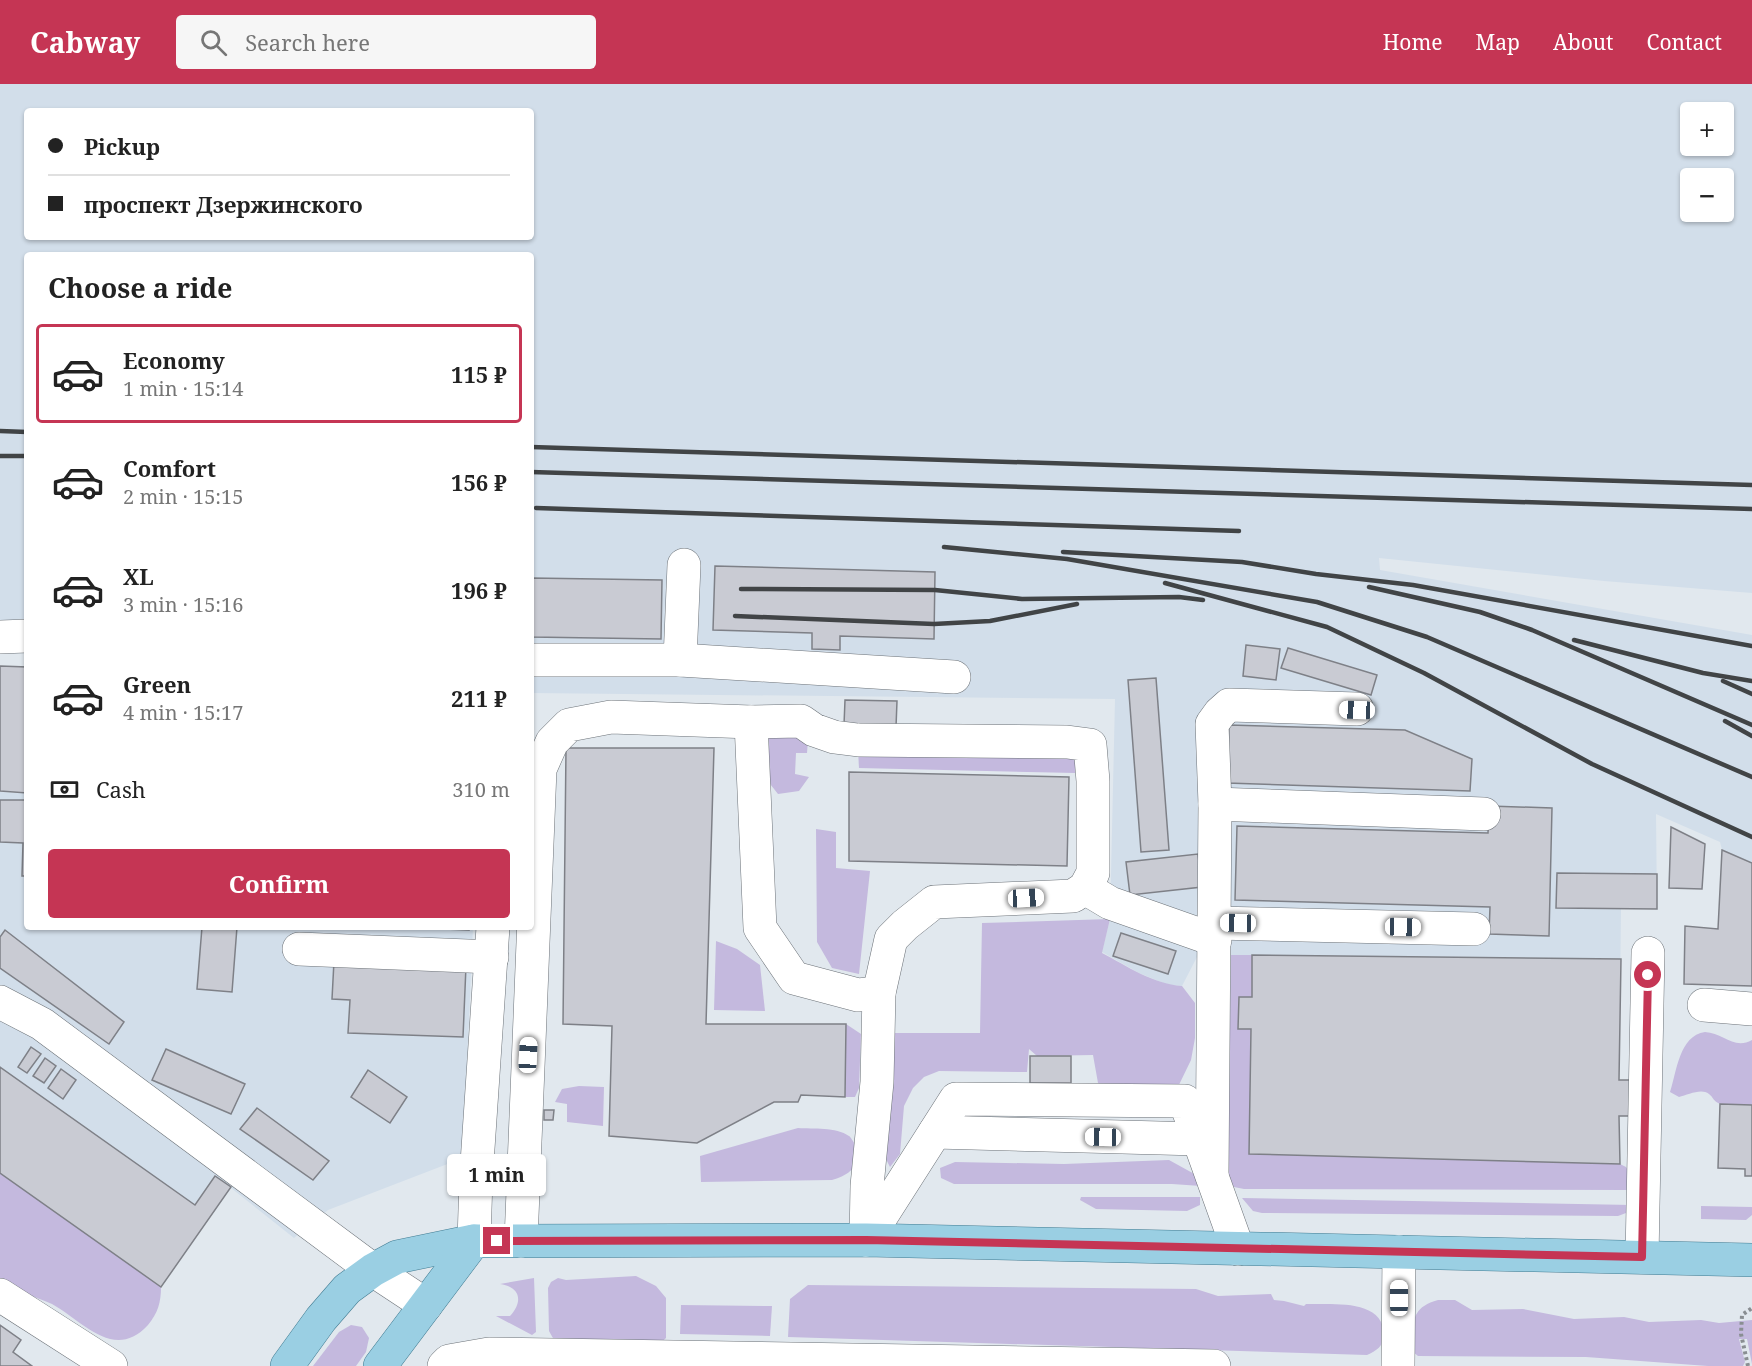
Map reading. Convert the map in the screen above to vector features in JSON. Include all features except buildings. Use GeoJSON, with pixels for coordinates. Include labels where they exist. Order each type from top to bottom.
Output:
{"type":"FeatureCollection","features":[{"type":"Feature","properties":{"kind":"main road"},"geometry":{"type":"LineString","coordinates":[[293,1358],[321,1318],[347,1289],[373,1270],[397,1257],[474,1241],[866,1240],[1752,1260]]}},
{"type":"Feature","properties":{"kind":"main road"},"geometry":{"type":"LineString","coordinates":[[380,1366],[474,1241]]}},
{"type":"Feature","properties":{"kind":"lane"},"geometry":{"type":"LineString","coordinates":[[680,660],[684,565]]}},
{"type":"Feature","properties":{"kind":"lane"},"geometry":{"type":"LineString","coordinates":[[0,637],[24,636]]}},
{"type":"Feature","properties":{"kind":"lane"},"geometry":{"type":"LineString","coordinates":[[534,660],[680,660],[954,677]]}},
{"type":"Feature","properties":{"kind":"lane"},"geometry":{"type":"LineString","coordinates":[[1212,1175],[1215,804],[1212,724],[1229,705],[1357,710]]}},
{"type":"Feature","properties":{"kind":"lane"},"geometry":{"type":"LineString","coordinates":[[534,919],[540,770],[552,742],[569,725],[611,717],[751,722],[801,721],[834,738],[858,740],[1067,742],[1090,745],[1093,781],[1094,873],[1085,888],[1073,896],[934,902],[891,939],[879,993],[877,1082],[867,1186],[866,1240]]}},
{"type":"Feature","properties":{"kind":"lane"},"geometry":{"type":"LineString","coordinates":[[751,722],[760,928],[794,978],[858,994],[879,993]]}},
{"type":"Feature","properties":{"kind":"lane"},"geometry":{"type":"LineString","coordinates":[[1215,804],[1484,814]]}},
{"type":"Feature","properties":{"kind":"lane"},"geometry":{"type":"LineString","coordinates":[[1085,888],[1110,903],[1214,931],[1474,929]]}},
{"type":"Feature","properties":{"kind":"lane"},"geometry":{"type":"LineString","coordinates":[[521,1241],[534,930]]}},
{"type":"Feature","properties":{"kind":"lane"},"geometry":{"type":"LineString","coordinates":[[298,949],[493,942],[476,1178],[474,1241]]}},
{"type":"Feature","properties":{"kind":"lane"},"geometry":{"type":"LineString","coordinates":[[1642,1257],[1648,953]]}},
{"type":"Feature","properties":{"kind":"lane"},"geometry":{"type":"LineString","coordinates":[[0,1002],[42,1024],[373,1270],[426,1305]]}},
{"type":"Feature","properties":{"kind":"lane"},"geometry":{"type":"LineString","coordinates":[[1704,1005],[1752,1009]]}},
{"type":"Feature","properties":{"kind":"lane"},"geometry":{"type":"LineString","coordinates":[[866,1240],[956,1099],[1185,1101],[1238,1249]]}},
{"type":"Feature","properties":{"kind":"lane"},"geometry":{"type":"LineString","coordinates":[[1398,1366],[1399,1252]]}},
{"type":"Feature","properties":{"kind":"lane"},"geometry":{"type":"LineString","coordinates":[[0,1295],[111,1366]]}},
{"type":"Feature","properties":{"kind":"lane"},"geometry":{"type":"LineString","coordinates":[[448,1364],[489,1354],[1214,1366]]}},
{"type":"Feature","properties":{"kind":"path"},"geometry":{"type":"LineString","coordinates":[[1748,1366],[1742,1334],[1742,1315],[1752,1308]]}},
{"type":"Feature","properties":{"kind":"shaded area"},"geometry":{"type":"Polygon","coordinates":[[[0,84],[1752,84],[1752,593],[1604,581],[1379,558],[1380,570],[1752,635],[1752,863],[1722,850],[1720,842],[1656,814],[1657,909],[1621,909],[1619,1080],[1631,1116],[1619,1116],[1251,1029],[1238,1029],[1239,997],[1251,997],[1252,955],[1198,955],[1182,986],[1168,985],[1139,973],[1102,952],[1110,919],[1115,699],[534,693],[534,252],[24,252],[24,620],[0,621],[0,84]]]}},
{"type":"Feature","properties":{"kind":"shaded area"},"geometry":{"type":"Polygon","coordinates":[[[779,724],[808,740],[807,753],[796,753],[795,774],[809,777],[799,791],[778,794],[767,780],[768,739],[779,724]]]}},
{"type":"Feature","properties":{"kind":"shaded area"},"geometry":{"type":"Polygon","coordinates":[[[858,750],[1076,756],[1075,773],[859,768],[858,750]]]}},
{"type":"Feature","properties":{"kind":"shaded area"},"geometry":{"type":"Polygon","coordinates":[[[0,792],[24,793],[24,930],[473,930],[463,1158],[328,1210],[294,1238],[231,1188],[161,1287],[0,1173],[0,792]]]}},
{"type":"Feature","properties":{"kind":"shaded area"},"geometry":{"type":"Polygon","coordinates":[[[816,829],[836,832],[836,868],[870,871],[859,974],[832,968],[817,942],[816,829]]]}},
{"type":"Feature","properties":{"kind":"shaded area"},"geometry":{"type":"Polygon","coordinates":[[[1110,919],[1102,953],[1151,978],[1182,986],[1195,1003],[1195,1038],[1191,1060],[1176,1091],[1107,1089],[1098,1083],[1093,1055],[1037,1056],[1029,1049],[1027,1072],[939,1071],[924,1077],[913,1088],[904,1106],[900,1154],[890,1167],[885,1157],[890,1033],[980,1033],[982,923],[1110,919]]]}},
{"type":"Feature","properties":{"kind":"shaded area"},"geometry":{"type":"Polygon","coordinates":[[[716,941],[737,949],[760,965],[765,1011],[714,1010],[716,941]]]}},
{"type":"Feature","properties":{"kind":"shaded area"},"geometry":{"type":"Polygon","coordinates":[[[1231,955],[1252,955],[1252,997],[1239,997],[1238,1029],[1251,1029],[1620,1164],[1626,1167],[1636,1185],[1629,1190],[1244,1189],[1234,1187],[1229,1178],[1228,1169],[1231,955]]]}},
{"type":"Feature","properties":{"kind":"shaded area"},"geometry":{"type":"Polygon","coordinates":[[[846,1024],[861,1034],[859,1088],[855,1097],[845,1097],[846,1024]]]}},
{"type":"Feature","properties":{"kind":"shaded area"},"geometry":{"type":"Polygon","coordinates":[[[1705,1032],[1734,1042],[1746,1043],[1752,1040],[1752,1105],[1720,1104],[1706,1092],[1694,1092],[1679,1097],[1670,1092],[1684,1047],[1696,1035],[1705,1032]]]}},
{"type":"Feature","properties":{"kind":"shaded area"},"geometry":{"type":"Polygon","coordinates":[[[579,1086],[604,1087],[603,1126],[567,1122],[567,1104],[555,1102],[562,1089],[579,1086]]]}},
{"type":"Feature","properties":{"kind":"shaded area"},"geometry":{"type":"Polygon","coordinates":[[[798,1128],[831,1130],[849,1136],[858,1151],[854,1167],[850,1172],[832,1180],[701,1182],[700,1156],[798,1128]]]}},
{"type":"Feature","properties":{"kind":"shaded area"},"geometry":{"type":"Polygon","coordinates":[[[1169,1160],[1198,1176],[1201,1186],[954,1184],[941,1178],[940,1168],[955,1162],[1064,1164],[1169,1160]]]}},
{"type":"Feature","properties":{"kind":"shaded area"},"geometry":{"type":"Polygon","coordinates":[[[0,1173],[161,1287],[158,1307],[148,1325],[135,1335],[123,1340],[111,1339],[87,1328],[52,1304],[20,1292],[2,1281],[0,1278],[0,1173]]]}},
{"type":"Feature","properties":{"kind":"shaded area"},"geometry":{"type":"Polygon","coordinates":[[[1081,1197],[1200,1197],[1200,1205],[1187,1211],[1096,1209],[1080,1200],[1081,1197]]]}},
{"type":"Feature","properties":{"kind":"shaded area"},"geometry":{"type":"Polygon","coordinates":[[[1242,1198],[1632,1205],[1626,1213],[1618,1216],[1262,1213],[1253,1211],[1242,1198]]]}},
{"type":"Feature","properties":{"kind":"shaded area"},"geometry":{"type":"Polygon","coordinates":[[[1701,1206],[1752,1207],[1752,1215],[1746,1220],[1701,1219],[1701,1206]]]}},
{"type":"Feature","properties":{"kind":"shaded area"},"geometry":{"type":"Polygon","coordinates":[[[636,1276],[656,1286],[666,1298],[666,1338],[659,1344],[554,1340],[549,1331],[548,1288],[551,1282],[558,1278],[566,1280],[636,1276]]]}},
{"type":"Feature","properties":{"kind":"shaded area"},"geometry":{"type":"Polygon","coordinates":[[[534,1278],[536,1332],[532,1335],[496,1316],[510,1316],[518,1301],[518,1296],[512,1288],[500,1284],[534,1278]]]}},
{"type":"Feature","properties":{"kind":"shaded area"},"geometry":{"type":"Polygon","coordinates":[[[808,1285],[1196,1289],[1218,1296],[1271,1294],[1274,1300],[1304,1306],[1306,1304],[1342,1304],[1366,1309],[1382,1323],[1384,1335],[1379,1348],[1367,1355],[788,1337],[790,1299],[808,1285]]]}},
{"type":"Feature","properties":{"kind":"shaded area"},"geometry":{"type":"Polygon","coordinates":[[[1438,1300],[1455,1300],[1472,1310],[1523,1309],[1574,1319],[1624,1317],[1649,1322],[1701,1320],[1719,1323],[1752,1320],[1752,1364],[1747,1339],[1739,1339],[1745,1362],[1743,1366],[1708,1366],[1586,1357],[1418,1356],[1413,1352],[1414,1320],[1421,1308],[1438,1300]]]}},
{"type":"Feature","properties":{"kind":"shaded area"},"geometry":{"type":"Polygon","coordinates":[[[681,1305],[772,1306],[770,1336],[680,1334],[681,1305]]]}},
{"type":"Feature","properties":{"kind":"shaded area"},"geometry":{"type":"Polygon","coordinates":[[[351,1325],[362,1327],[369,1338],[366,1352],[356,1366],[313,1366],[339,1332],[351,1325]]]}},
{"type":"Feature","properties":{"kind":"railway"},"geometry":{"type":"LineString","coordinates":[[0,431],[24,432]]}},
{"type":"Feature","properties":{"kind":"railway"},"geometry":{"type":"LineString","coordinates":[[534,447],[1752,485]]}},
{"type":"Feature","properties":{"kind":"railway"},"geometry":{"type":"LineString","coordinates":[[0,456],[24,456]]}},
{"type":"Feature","properties":{"kind":"railway"},"geometry":{"type":"LineString","coordinates":[[534,472],[1752,509]]}},
{"type":"Feature","properties":{"kind":"railway"},"geometry":{"type":"LineString","coordinates":[[536,508],[1239,531]]}},
{"type":"Feature","properties":{"kind":"railway"},"geometry":{"type":"LineString","coordinates":[[944,547],[1067,559],[1317,602],[1427,637],[1752,777]]}},
{"type":"Feature","properties":{"kind":"railway"},"geometry":{"type":"LineString","coordinates":[[1063,552],[1242,562],[1316,574],[1413,585],[1752,646]]}},
{"type":"Feature","properties":{"kind":"railway"},"geometry":{"type":"LineString","coordinates":[[1165,583],[1327,627],[1424,673],[1592,764],[1752,837]]}},
{"type":"Feature","properties":{"kind":"railway"},"geometry":{"type":"LineString","coordinates":[[1369,587],[1480,612],[1532,630],[1752,725]]}},
{"type":"Feature","properties":{"kind":"railway"},"geometry":{"type":"LineString","coordinates":[[741,589],[935,590],[1022,599],[1179,597],[1203,600]]}},
{"type":"Feature","properties":{"kind":"railway"},"geometry":{"type":"LineString","coordinates":[[735,616],[934,624],[990,621],[1077,604]]}},
{"type":"Feature","properties":{"kind":"railway"},"geometry":{"type":"LineString","coordinates":[[1574,640],[1703,673],[1752,681]]}},
{"type":"Feature","properties":{"kind":"railway"},"geometry":{"type":"LineString","coordinates":[[1723,681],[1752,694]]}},
{"type":"Feature","properties":{"kind":"railway"},"geometry":{"type":"LineString","coordinates":[[1725,721],[1752,736]]}},
{"type":"Feature","properties":{"kind":"route"},"geometry":{"type":"LineString","coordinates":[[497,1241],[866,1240],[1642,1257],[1648,975]]}}]}
